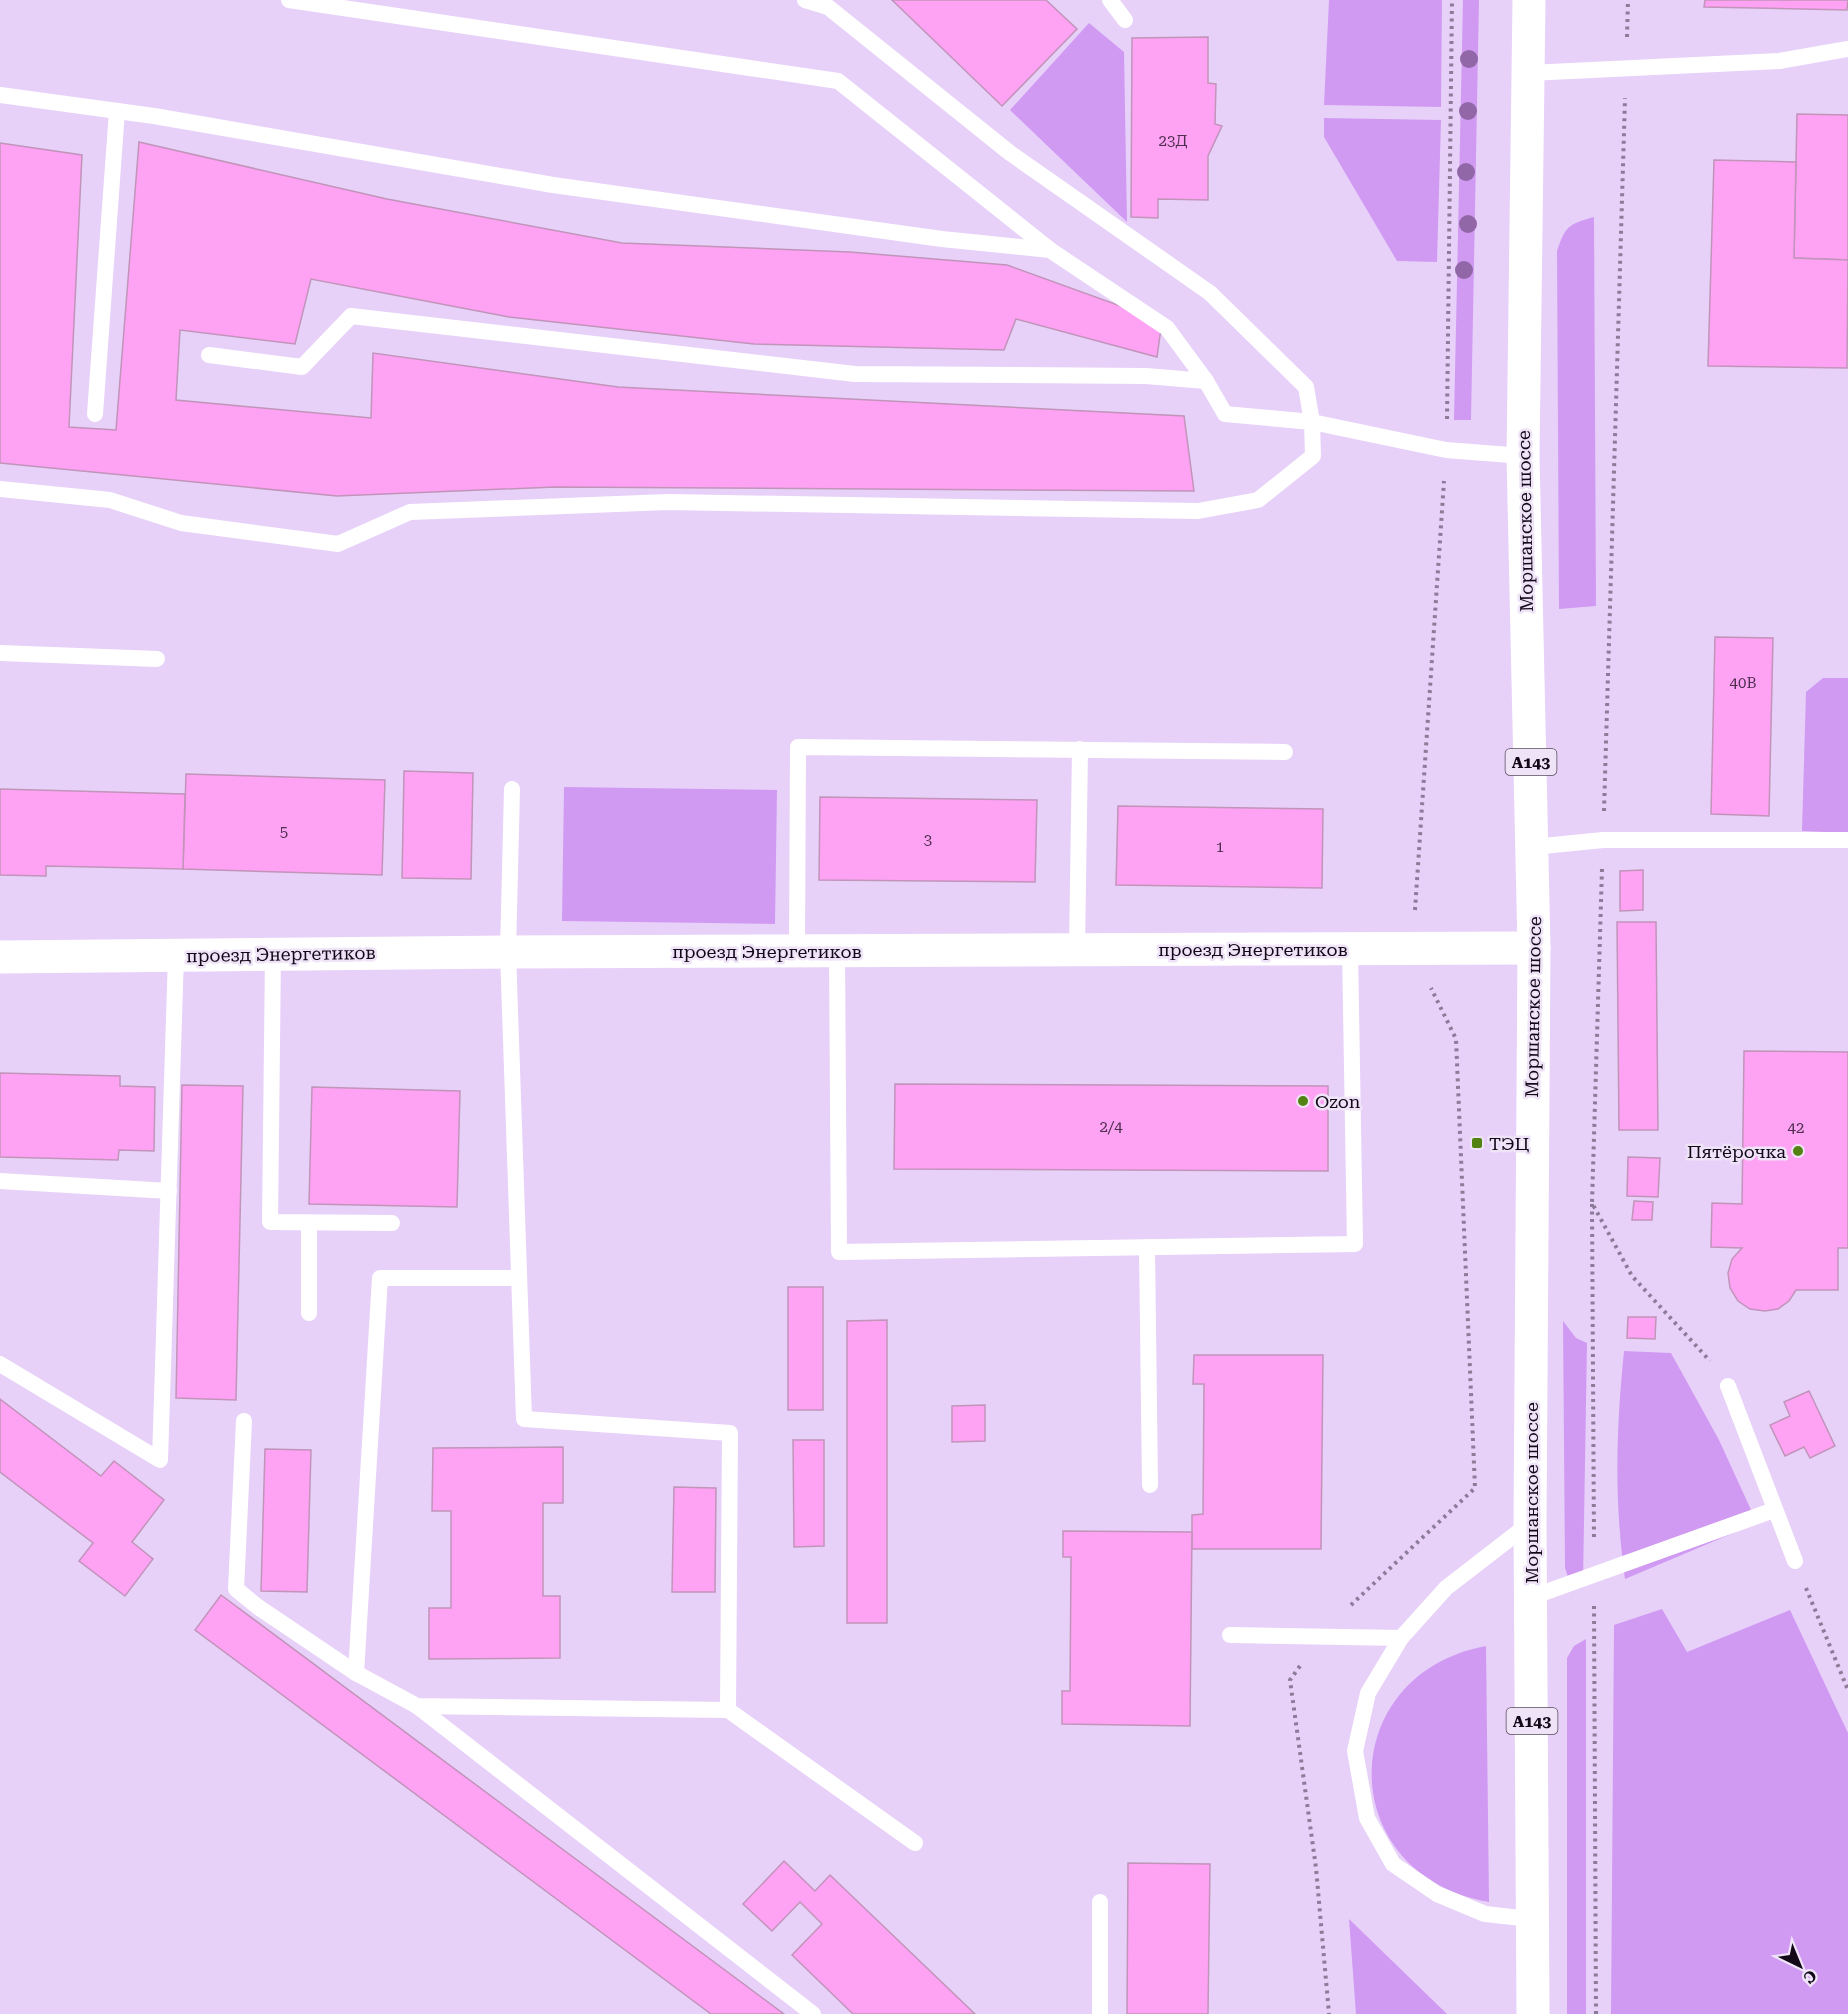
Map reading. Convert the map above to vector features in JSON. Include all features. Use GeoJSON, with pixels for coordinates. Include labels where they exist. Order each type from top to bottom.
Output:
{"type":"FeatureCollection","features":[{"type":"Feature","properties":{"kind":"main road","name":"Моршанское шоссе"},"geometry":{"type":"LineString","coordinates":[[1529,0],[1523,456],[1534,948],[1530,1523],[1533,2014]]}},
{"type":"Feature","properties":{"kind":"main road","name":"проезд Энергетиков"},"geometry":{"type":"LineString","coordinates":[[0,957],[837,950],[1534,948]]}},
{"type":"Feature","properties":{"kind":"lane"},"geometry":{"type":"LineString","coordinates":[[289,0],[838,81],[1050,250],[1167,328],[1206,381],[1225,414],[1312,422],[1446,450],[1523,456]]}},
{"type":"Feature","properties":{"kind":"lane"},"geometry":{"type":"LineString","coordinates":[[0,489],[110,501],[181,523],[338,544],[410,512],[668,502],[1198,511],[1258,500],[1313,456],[1312,422],[1306,387],[1210,293],[1010,153],[825,4],[805,0]]}},
{"type":"Feature","properties":{"kind":"lane"},"geometry":{"type":"LineString","coordinates":[[1110,0],[1125,20]]}},
{"type":"Feature","properties":{"kind":"lane"},"geometry":{"type":"LineString","coordinates":[[1529,73],[1779,61],[1848,49]]}},
{"type":"Feature","properties":{"kind":"lane"},"geometry":{"type":"LineString","coordinates":[[0,94],[117,111],[553,185],[942,239],[1050,250]]}},
{"type":"Feature","properties":{"kind":"lane"},"geometry":{"type":"LineString","coordinates":[[95,414],[117,111]]}},
{"type":"Feature","properties":{"kind":"lane"},"geometry":{"type":"LineString","coordinates":[[209,355],[302,367],[351,316],[855,374],[1146,376],[1206,381]]}},
{"type":"Feature","properties":{"kind":"lane"},"geometry":{"type":"LineString","coordinates":[[0,653],[157,659]]}},
{"type":"Feature","properties":{"kind":"lane"},"geometry":{"type":"LineString","coordinates":[[797,951],[798,747],[1285,752]]}},
{"type":"Feature","properties":{"kind":"lane"},"geometry":{"type":"LineString","coordinates":[[1077,950],[1080,749]]}},
{"type":"Feature","properties":{"kind":"lane"},"geometry":{"type":"LineString","coordinates":[[512,789],[508,952],[524,1419],[730,1433],[728,1710]]}},
{"type":"Feature","properties":{"kind":"lane"},"geometry":{"type":"LineString","coordinates":[[1533,847],[1603,840],[1848,840]]}},
{"type":"Feature","properties":{"kind":"lane"},"geometry":{"type":"LineString","coordinates":[[837,950],[839,1252],[1355,1244],[1350,949]]}},
{"type":"Feature","properties":{"kind":"lane"},"geometry":{"type":"LineString","coordinates":[[273,954],[270,1222],[392,1223]]}},
{"type":"Feature","properties":{"kind":"lane"},"geometry":{"type":"LineString","coordinates":[[0,1364],[160,1460],[176,955]]}},
{"type":"Feature","properties":{"kind":"lane"},"geometry":{"type":"LineString","coordinates":[[0,1180],[169,1191]]}},
{"type":"Feature","properties":{"kind":"lane"},"geometry":{"type":"LineString","coordinates":[[309,1223],[309,1313]]}},
{"type":"Feature","properties":{"kind":"lane"},"geometry":{"type":"LineString","coordinates":[[1147,1247],[1150,1485]]}},
{"type":"Feature","properties":{"kind":"lane"},"geometry":{"type":"LineString","coordinates":[[356,1673],[380,1278],[519,1278]]}},
{"type":"Feature","properties":{"kind":"lane"},"geometry":{"type":"LineString","coordinates":[[1728,1386],[1795,1561]]}},
{"type":"Feature","properties":{"kind":"lane"},"geometry":{"type":"LineString","coordinates":[[244,1421],[236,1589],[258,1607],[356,1673],[417,1706],[813,2014]]}},
{"type":"Feature","properties":{"kind":"lane"},"geometry":{"type":"LineString","coordinates":[[1532,1597],[1774,1510]]}},
{"type":"Feature","properties":{"kind":"lane"},"geometry":{"type":"LineString","coordinates":[[1530,1523],[1446,1588],[1401,1638],[1368,1693],[1355,1751],[1367,1818],[1393,1864],[1437,1894],[1485,1914],[1531,1919]]}},
{"type":"Feature","properties":{"kind":"lane"},"geometry":{"type":"LineString","coordinates":[[1230,1635],[1401,1638]]}},
{"type":"Feature","properties":{"kind":"lane"},"geometry":{"type":"LineString","coordinates":[[417,1706],[728,1710],[915,1843]]}},
{"type":"Feature","properties":{"kind":"lane"},"geometry":{"type":"LineString","coordinates":[[1100,1902],[1100,2014]]}},
{"type":"Feature","properties":{"kind":"path"},"geometry":{"type":"LineString","coordinates":[[1628,0],[1592,1203],[1632,1276],[1710,1362],[1728,1386]]}},
{"type":"Feature","properties":{"kind":"path"},"geometry":{"type":"LineString","coordinates":[[1795,1561],[1848,1690]]}},
{"type":"Feature","properties":{"kind":"path"},"geometry":{"type":"LineString","coordinates":[[1316,1868],[1329,2014]]}},
{"type":"Feature","properties":{"kind":"shaded area"},"geometry":{"type":"Polygon","coordinates":[[[1329,0],[1442,0],[1441,107],[1324,105],[1329,0]]]}},
{"type":"Feature","properties":{"kind":"shaded area"},"geometry":{"type":"Polygon","coordinates":[[[1463,0],[1479,0],[1471,420],[1454,420],[1463,0]]]}},
{"type":"Feature","properties":{"kind":"shaded area"},"geometry":{"type":"Polygon","coordinates":[[[1089,23],[1124,52],[1127,222],[1010,110],[1089,23]]]}},
{"type":"Feature","properties":{"kind":"shaded area"},"geometry":{"type":"Polygon","coordinates":[[[1324,118],[1441,120],[1437,262],[1397,261],[1324,137],[1324,118]]]}},
{"type":"Feature","properties":{"kind":"shaded area"},"geometry":{"type":"Polygon","coordinates":[[[1594,217],[1596,606],[1559,609],[1557,251],[1569,227],[1594,217]]]}},
{"type":"Feature","properties":{"kind":"shaded area"},"geometry":{"type":"Polygon","coordinates":[[[1823,678],[1848,678],[1848,833],[1802,831],[1806,692],[1823,678]]]}},
{"type":"Feature","properties":{"kind":"shaded area"},"geometry":{"type":"Polygon","coordinates":[[[564,787],[777,790],[775,924],[562,921],[564,787]]]}},
{"type":"Feature","properties":{"kind":"shaded area"},"geometry":{"type":"Polygon","coordinates":[[[1563,1321],[1576,1338],[1587,1343],[1583,1583],[1569,1580],[1565,1568],[1563,1321]]]}},
{"type":"Feature","properties":{"kind":"shaded area"},"geometry":{"type":"Polygon","coordinates":[[[1624,1351],[1671,1353],[1719,1440],[1757,1523],[1625,1579],[1621,1550],[1617,1465],[1624,1351]]]}},
{"type":"Feature","properties":{"kind":"shaded area"},"geometry":{"type":"Polygon","coordinates":[[[1662,1609],[1687,1652],[1790,1610],[1848,1733],[1848,2014],[1611,2014],[1614,1625],[1662,1609]]]}},
{"type":"Feature","properties":{"kind":"shaded area"},"geometry":{"type":"Polygon","coordinates":[[[1586,1639],[1586,2014],[1567,2014],[1567,1658],[1574,1646],[1586,1639]]]}},
{"type":"Feature","properties":{"kind":"shaded area"},"geometry":{"type":"Polygon","coordinates":[[[1486,1646],[1489,1902],[1438,1885],[1401,1855],[1379,1817],[1372,1775],[1378,1733],[1400,1695],[1436,1664],[1486,1646]]]}},
{"type":"Feature","properties":{"kind":"shaded area"},"geometry":{"type":"Polygon","coordinates":[[[1349,1919],[1447,2014],[1356,2014],[1349,1919]]]}},
{"type":"Feature","properties":{"kind":"building"},"geometry":{"type":"Polygon","coordinates":[[[892,0],[1046,0],[1077,29],[1002,106],[892,0]]]}},
{"type":"Feature","properties":{"kind":"building"},"geometry":{"type":"Polygon","coordinates":[[[1705,0],[1848,0],[1847,10],[1704,7],[1705,0]]]}},
{"type":"Feature","properties":{"kind":"building"},"geometry":{"type":"Polygon","coordinates":[[[1208,37],[1208,83],[1216,84],[1215,124],[1222,126],[1208,156],[1208,200],[1158,199],[1158,218],[1131,217],[1132,38],[1208,37]]]}},
{"type":"Feature","properties":{"kind":"building"},"geometry":{"type":"Polygon","coordinates":[[[1797,114],[1848,115],[1848,260],[1794,258],[1797,114]]]}},
{"type":"Feature","properties":{"kind":"building"},"geometry":{"type":"Polygon","coordinates":[[[139,142],[387,199],[622,243],[850,252],[1007,265],[1162,321],[1157,357],[1016,319],[1004,350],[754,344],[509,317],[311,279],[295,344],[180,330],[176,400],[371,418],[373,353],[618,387],[1184,416],[1194,491],[555,487],[337,496],[0,463],[0,143],[82,155],[69,427],[116,430],[139,142]]]}},
{"type":"Feature","properties":{"kind":"building"},"geometry":{"type":"Polygon","coordinates":[[[1714,160],[1796,162],[1794,258],[1848,260],[1847,368],[1708,366],[1714,160]]]}},
{"type":"Feature","properties":{"kind":"building"},"geometry":{"type":"Polygon","coordinates":[[[1715,637],[1773,638],[1769,816],[1711,814],[1715,637]]]}},
{"type":"Feature","properties":{"kind":"building"},"geometry":{"type":"Polygon","coordinates":[[[404,771],[473,773],[471,879],[402,878],[404,771]]]}},
{"type":"Feature","properties":{"kind":"building"},"geometry":{"type":"Polygon","coordinates":[[[186,774],[385,780],[382,875],[183,869],[186,774]]]}},
{"type":"Feature","properties":{"kind":"building"},"geometry":{"type":"Polygon","coordinates":[[[0,789],[185,794],[183,869],[46,866],[46,876],[0,875],[0,789]]]}},
{"type":"Feature","properties":{"kind":"building"},"geometry":{"type":"Polygon","coordinates":[[[820,797],[1037,800],[1035,882],[819,880],[820,797]]]}},
{"type":"Feature","properties":{"kind":"building"},"geometry":{"type":"Polygon","coordinates":[[[1118,806],[1323,809],[1322,888],[1116,885],[1118,806]]]}},
{"type":"Feature","properties":{"kind":"building"},"geometry":{"type":"Polygon","coordinates":[[[1643,870],[1643,910],[1620,911],[1620,871],[1643,870]]]}},
{"type":"Feature","properties":{"kind":"building"},"geometry":{"type":"Polygon","coordinates":[[[1617,922],[1656,922],[1658,1130],[1619,1130],[1617,922]]]}},
{"type":"Feature","properties":{"kind":"building"},"geometry":{"type":"Polygon","coordinates":[[[1744,1051],[1848,1052],[1848,1248],[1838,1248],[1838,1290],[1796,1290],[1789,1301],[1778,1309],[1765,1311],[1750,1309],[1738,1301],[1730,1288],[1728,1273],[1732,1259],[1742,1248],[1711,1247],[1712,1203],[1742,1204],[1744,1051]]]}},
{"type":"Feature","properties":{"kind":"building"},"geometry":{"type":"Polygon","coordinates":[[[0,1073],[120,1076],[120,1086],[155,1087],[154,1151],[119,1150],[118,1160],[0,1157],[0,1073]]]}},
{"type":"Feature","properties":{"kind":"building"},"geometry":{"type":"Polygon","coordinates":[[[895,1084],[1328,1086],[1328,1171],[894,1169],[895,1084]]]}},
{"type":"Feature","properties":{"kind":"building"},"geometry":{"type":"Polygon","coordinates":[[[182,1085],[243,1086],[236,1400],[176,1398],[182,1085]]]}},
{"type":"Feature","properties":{"kind":"building"},"geometry":{"type":"Polygon","coordinates":[[[312,1087],[460,1091],[457,1207],[309,1204],[312,1087]]]}},
{"type":"Feature","properties":{"kind":"building"},"geometry":{"type":"Polygon","coordinates":[[[1628,1157],[1660,1158],[1658,1197],[1627,1196],[1628,1157]]]}},
{"type":"Feature","properties":{"kind":"building"},"geometry":{"type":"Polygon","coordinates":[[[1634,1201],[1653,1202],[1652,1220],[1632,1220],[1634,1201]]]}},
{"type":"Feature","properties":{"kind":"building"},"geometry":{"type":"Polygon","coordinates":[[[788,1287],[823,1287],[823,1410],[788,1410],[788,1287]]]}},
{"type":"Feature","properties":{"kind":"building"},"geometry":{"type":"Polygon","coordinates":[[[1628,1317],[1656,1317],[1655,1339],[1627,1338],[1628,1317]]]}},
{"type":"Feature","properties":{"kind":"building"},"geometry":{"type":"Polygon","coordinates":[[[887,1320],[887,1623],[847,1623],[847,1321],[887,1320]]]}},
{"type":"Feature","properties":{"kind":"building"},"geometry":{"type":"Polygon","coordinates":[[[1194,1355],[1323,1355],[1321,1549],[1192,1549],[1192,1515],[1203,1514],[1204,1384],[1193,1384],[1194,1355]]]}},
{"type":"Feature","properties":{"kind":"building"},"geometry":{"type":"Polygon","coordinates":[[[1809,1391],[1835,1446],[1810,1458],[1804,1447],[1785,1456],[1770,1425],[1790,1416],[1784,1402],[1809,1391]]]}},
{"type":"Feature","properties":{"kind":"building"},"geometry":{"type":"Polygon","coordinates":[[[0,1399],[101,1476],[114,1461],[164,1500],[132,1542],[153,1559],[125,1596],[79,1561],[93,1543],[0,1472],[0,1399]]]}},
{"type":"Feature","properties":{"kind":"building"},"geometry":{"type":"Polygon","coordinates":[[[985,1405],[985,1441],[952,1442],[952,1406],[985,1405]]]}},
{"type":"Feature","properties":{"kind":"building"},"geometry":{"type":"Polygon","coordinates":[[[793,1440],[824,1440],[824,1546],[794,1547],[793,1440]]]}},
{"type":"Feature","properties":{"kind":"building"},"geometry":{"type":"Polygon","coordinates":[[[563,1447],[563,1503],[543,1503],[543,1596],[560,1596],[560,1658],[429,1659],[429,1608],[451,1608],[451,1511],[432,1511],[433,1448],[563,1447]]]}},
{"type":"Feature","properties":{"kind":"building"},"geometry":{"type":"Polygon","coordinates":[[[265,1449],[311,1450],[307,1592],[261,1591],[265,1449]]]}},
{"type":"Feature","properties":{"kind":"building"},"geometry":{"type":"Polygon","coordinates":[[[674,1487],[716,1488],[715,1592],[672,1592],[674,1487]]]}},
{"type":"Feature","properties":{"kind":"building"},"geometry":{"type":"Polygon","coordinates":[[[1063,1531],[1192,1532],[1190,1726],[1062,1724],[1062,1691],[1070,1691],[1071,1557],[1063,1557],[1063,1531]]]}},
{"type":"Feature","properties":{"kind":"building"},"geometry":{"type":"Polygon","coordinates":[[[221,1595],[784,2014],[711,2014],[195,1630],[221,1595]]]}},
{"type":"Feature","properties":{"kind":"building"},"geometry":{"type":"Polygon","coordinates":[[[784,1861],[815,1891],[830,1875],[975,2014],[853,2014],[792,1955],[822,1924],[800,1902],[772,1931],[743,1904],[784,1861]]]}},
{"type":"Feature","properties":{"kind":"building"},"geometry":{"type":"Polygon","coordinates":[[[1128,1863],[1210,1864],[1208,2014],[1127,2014],[1128,1863]]]}},
{"type":"Feature","properties":{"kind":"place","name":"Ozon"},"geometry":{"type":"Point","coordinates":[1303,1101]}},
{"type":"Feature","properties":{"kind":"place","name":"ТЭЦ"},"geometry":{"type":"Point","coordinates":[1477,1143]}},
{"type":"Feature","properties":{"kind":"place","name":"Пятёрочка"},"geometry":{"type":"Point","coordinates":[1798,1151]}}]}
